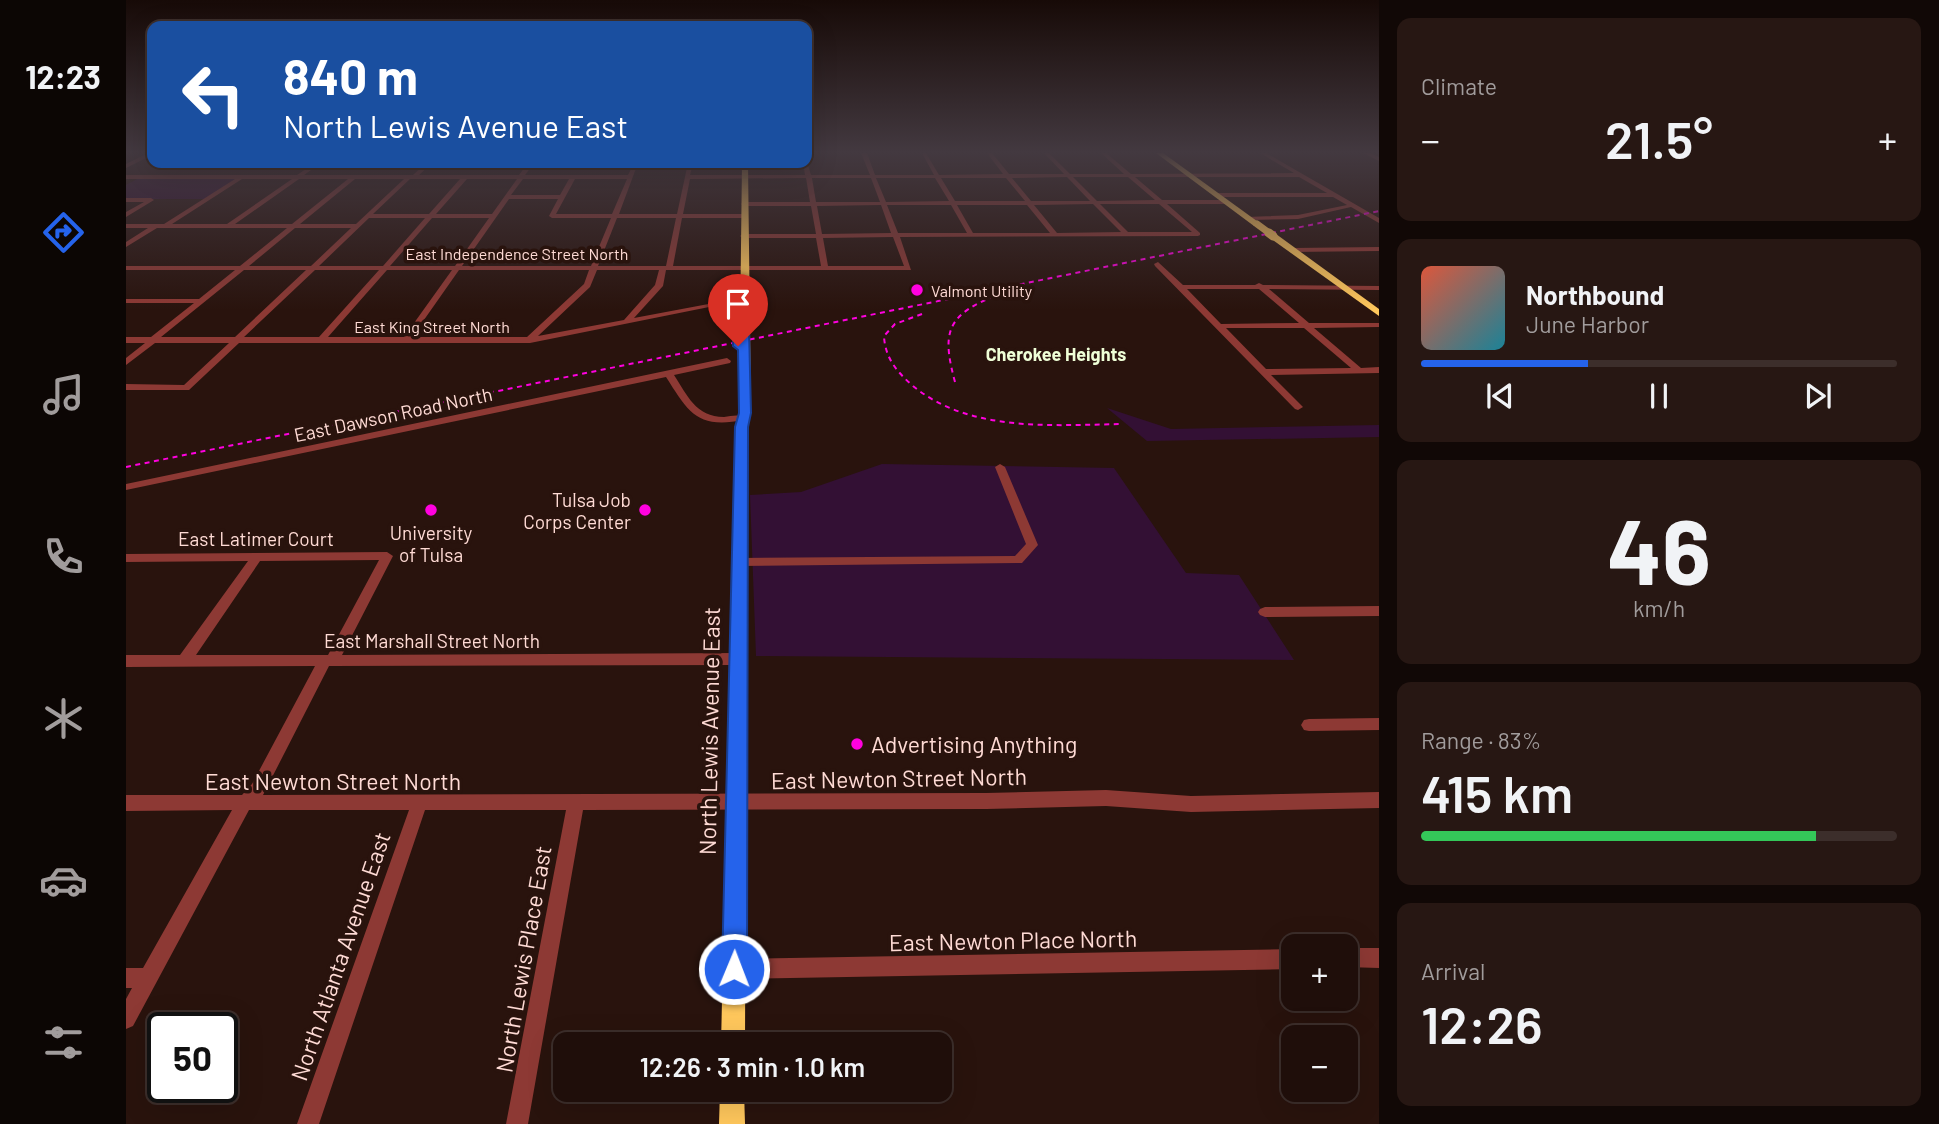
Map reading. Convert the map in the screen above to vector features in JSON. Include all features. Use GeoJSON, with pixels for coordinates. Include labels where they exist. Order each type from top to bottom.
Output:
{"type":"FeatureCollection","features":[{"type":"Feature","properties":{"kind":"main road","name":"North Lewis Avenue East"},"geometry":{"type":"LineString","coordinates":[[733,1032],[741,418],[737,413],[744,205]]}},
{"type":"Feature","properties":{"kind":"main road"},"geometry":{"type":"LineString","coordinates":[[1231,205],[1379,313]]}},
{"type":"Feature","properties":{"kind":"main road"},"geometry":{"type":"LineString","coordinates":[[732,1102],[732,1124]]}},
{"type":"Feature","properties":{"kind":"street"},"geometry":{"type":"LineString","coordinates":[[126,215],[142,205]]}},
{"type":"Feature","properties":{"kind":"street"},"geometry":{"type":"LineString","coordinates":[[165,226],[198,205]]}},
{"type":"Feature","properties":{"kind":"street"},"geometry":{"type":"LineString","coordinates":[[228,226],[257,205]]}},
{"type":"Feature","properties":{"kind":"street"},"geometry":{"type":"LineString","coordinates":[[126,362],[319,205]]}},
{"type":"Feature","properties":{"kind":"street"},"geometry":{"type":"LineString","coordinates":[[126,387],[186,388],[380,205]]}},
{"type":"Feature","properties":{"kind":"street"},"geometry":{"type":"LineString","coordinates":[[321,340],[440,205]]}},
{"type":"Feature","properties":{"kind":"street"},"geometry":{"type":"LineString","coordinates":[[405,340],[501,205]]}},
{"type":"Feature","properties":{"kind":"street"},"geometry":{"type":"LineString","coordinates":[[557,205],[552,216],[743,216]]}},
{"type":"Feature","properties":{"kind":"street"},"geometry":{"type":"LineString","coordinates":[[530,340],[587,285],[619,205]]}},
{"type":"Feature","properties":{"kind":"street"},"geometry":{"type":"LineString","coordinates":[[627,321],[659,286],[680,205]]}},
{"type":"Feature","properties":{"kind":"street"},"geometry":{"type":"LineString","coordinates":[[814,205],[825,268]]}},
{"type":"Feature","properties":{"kind":"street"},"geometry":{"type":"LineString","coordinates":[[884,205],[908,268]]}},
{"type":"Feature","properties":{"kind":"street"},"geometry":{"type":"LineString","coordinates":[[953,205],[971,235]]}},
{"type":"Feature","properties":{"kind":"street"},"geometry":{"type":"LineString","coordinates":[[1032,205],[1055,235]]}},
{"type":"Feature","properties":{"kind":"street"},"geometry":{"type":"LineString","coordinates":[[1098,205],[1128,235]]}},
{"type":"Feature","properties":{"kind":"street"},"geometry":{"type":"LineString","coordinates":[[743,236],[1198,234],[1164,205]]}},
{"type":"Feature","properties":{"kind":"street"},"geometry":{"type":"LineString","coordinates":[[1253,221],[1298,217],[1351,205]]}},
{"type":"Feature","properties":{"kind":"street"},"geometry":{"type":"LineString","coordinates":[[1354,205],[1379,221]]}},
{"type":"Feature","properties":{"kind":"street"},"geometry":{"type":"LineString","coordinates":[[368,216],[493,216]]}},
{"type":"Feature","properties":{"kind":"street"},"geometry":{"type":"LineString","coordinates":[[126,226],[357,226]]}},
{"type":"Feature","properties":{"kind":"street"},"geometry":{"type":"LineString","coordinates":[[126,245],[156,226]]}},
{"type":"Feature","properties":{"kind":"street"},"geometry":{"type":"LineString","coordinates":[[1292,250],[1379,249]]}},
{"type":"Feature","properties":{"kind":"street"},"geometry":{"type":"LineString","coordinates":[[1158,264],[1298,407]]}},
{"type":"Feature","properties":{"kind":"street"},"geometry":{"type":"LineString","coordinates":[[126,273],[130,268]]}},
{"type":"Feature","properties":{"kind":"street","name":"East Independence Street North"},"geometry":{"type":"LineString","coordinates":[[130,268],[908,268]]}},
{"type":"Feature","properties":{"kind":"street"},"geometry":{"type":"LineString","coordinates":[[1260,286],[1360,371]]}},
{"type":"Feature","properties":{"kind":"street"},"geometry":{"type":"LineString","coordinates":[[1181,287],[1379,288]]}},
{"type":"Feature","properties":{"kind":"street"},"geometry":{"type":"LineString","coordinates":[[126,301],[201,301]]}},
{"type":"Feature","properties":{"kind":"street","name":"East King Street North"},"geometry":{"type":"LineString","coordinates":[[126,340],[530,340],[735,301]]}},
{"type":"Feature","properties":{"kind":"street"},"geometry":{"type":"LineString","coordinates":[[1219,326],[1379,325]]}},
{"type":"Feature","properties":{"kind":"street","name":"East Dawson Road North"},"geometry":{"type":"LineString","coordinates":[[126,487],[727,361]]}},
{"type":"Feature","properties":{"kind":"street"},"geometry":{"type":"LineString","coordinates":[[1264,372],[1379,370]]}},
{"type":"Feature","properties":{"kind":"street"},"geometry":{"type":"LineString","coordinates":[[668,373],[691,409],[701,417],[741,418]]}},
{"type":"Feature","properties":{"kind":"street"},"geometry":{"type":"LineString","coordinates":[[739,562],[1018,559],[1032,545],[1000,467]]}},
{"type":"Feature","properties":{"kind":"street","name":"East Latimer Court"},"geometry":{"type":"LineString","coordinates":[[126,558],[387,556],[328,660]]}},
{"type":"Feature","properties":{"kind":"street"},"geometry":{"type":"LineString","coordinates":[[184,661],[257,557]]}},
{"type":"Feature","properties":{"kind":"street"},"geometry":{"type":"LineString","coordinates":[[1265,612],[1379,611]]}},
{"type":"Feature","properties":{"kind":"street","name":"East Marshall Street North"},"geometry":{"type":"LineString","coordinates":[[126,661],[738,659]]}},
{"type":"Feature","properties":{"kind":"street"},"geometry":{"type":"LineString","coordinates":[[126,1019],[244,804],[258,789],[328,660]]}},
{"type":"Feature","properties":{"kind":"street"},"geometry":{"type":"LineString","coordinates":[[1309,725],[1379,724]]}},
{"type":"Feature","properties":{"kind":"street","name":"East Newton Street North"},"geometry":{"type":"LineString","coordinates":[[126,803],[973,802],[1095,798],[1191,804],[1379,800]]}},
{"type":"Feature","properties":{"kind":"street","name":"North Lewis Place East"},"geometry":{"type":"LineString","coordinates":[[517,1124],[576,802]]}},
{"type":"Feature","properties":{"kind":"street","name":"North Atlanta Avenue East"},"geometry":{"type":"LineString","coordinates":[[308,1124],[419,804]]}},
{"type":"Feature","properties":{"kind":"street"},"geometry":{"type":"LineString","coordinates":[[1358,958],[1379,958]]}},
{"type":"Feature","properties":{"kind":"street","name":"East Newton Place North"},"geometry":{"type":"LineString","coordinates":[[734,969],[1281,959]]}},
{"type":"Feature","properties":{"kind":"street"},"geometry":{"type":"LineString","coordinates":[[126,978],[148,978]]}},
{"type":"Feature","properties":{"kind":"shaded area"},"geometry":{"type":"Polygon","coordinates":[[[1107,408],[1171,429],[1379,425],[1379,437],[1147,441],[1107,408]]]}},
{"type":"Feature","properties":{"kind":"shaded area"},"geometry":{"type":"Polygon","coordinates":[[[882,464],[1114,468],[1186,573],[1239,575],[1294,660],[756,656],[750,495],[801,492],[882,464]]]}},
{"type":"Feature","properties":{"kind":"railway"},"geometry":{"type":"LineString","coordinates":[[126,467],[1379,211]]}},
{"type":"Feature","properties":{"kind":"railway"},"geometry":{"type":"LineString","coordinates":[[955,382],[949,353],[951,330],[963,313],[990,298]]}},
{"type":"Feature","properties":{"kind":"railway"},"geometry":{"type":"LineString","coordinates":[[922,314],[895,324],[884,336],[885,344],[889,358],[902,375],[936,401],[960,412],[1014,423],[1123,424]]}},
{"type":"Feature","properties":{"kind":"place","name":"Valmont Utility"},"geometry":{"type":"Point","coordinates":[917,290]}},
{"type":"Feature","properties":{"kind":"place","name":"University of Tulsa"},"geometry":{"type":"Point","coordinates":[431,510]}},
{"type":"Feature","properties":{"kind":"place","name":"Tulsa Job Corps Center"},"geometry":{"type":"Point","coordinates":[645,510]}},
{"type":"Feature","properties":{"kind":"place","name":"Advertising Anything"},"geometry":{"type":"Point","coordinates":[857,744]}},
{"type":"Feature","properties":{"kind":"district","name":"Cherokee Heights"},"geometry":{"type":"Point","coordinates":[1056,354]}},
{"type":"Feature","properties":{"kind":"route"},"geometry":{"type":"LineString","coordinates":[[734,969],[741,418],[745,413],[746,335],[743,287],[739,302],[738,346]]}}]}
